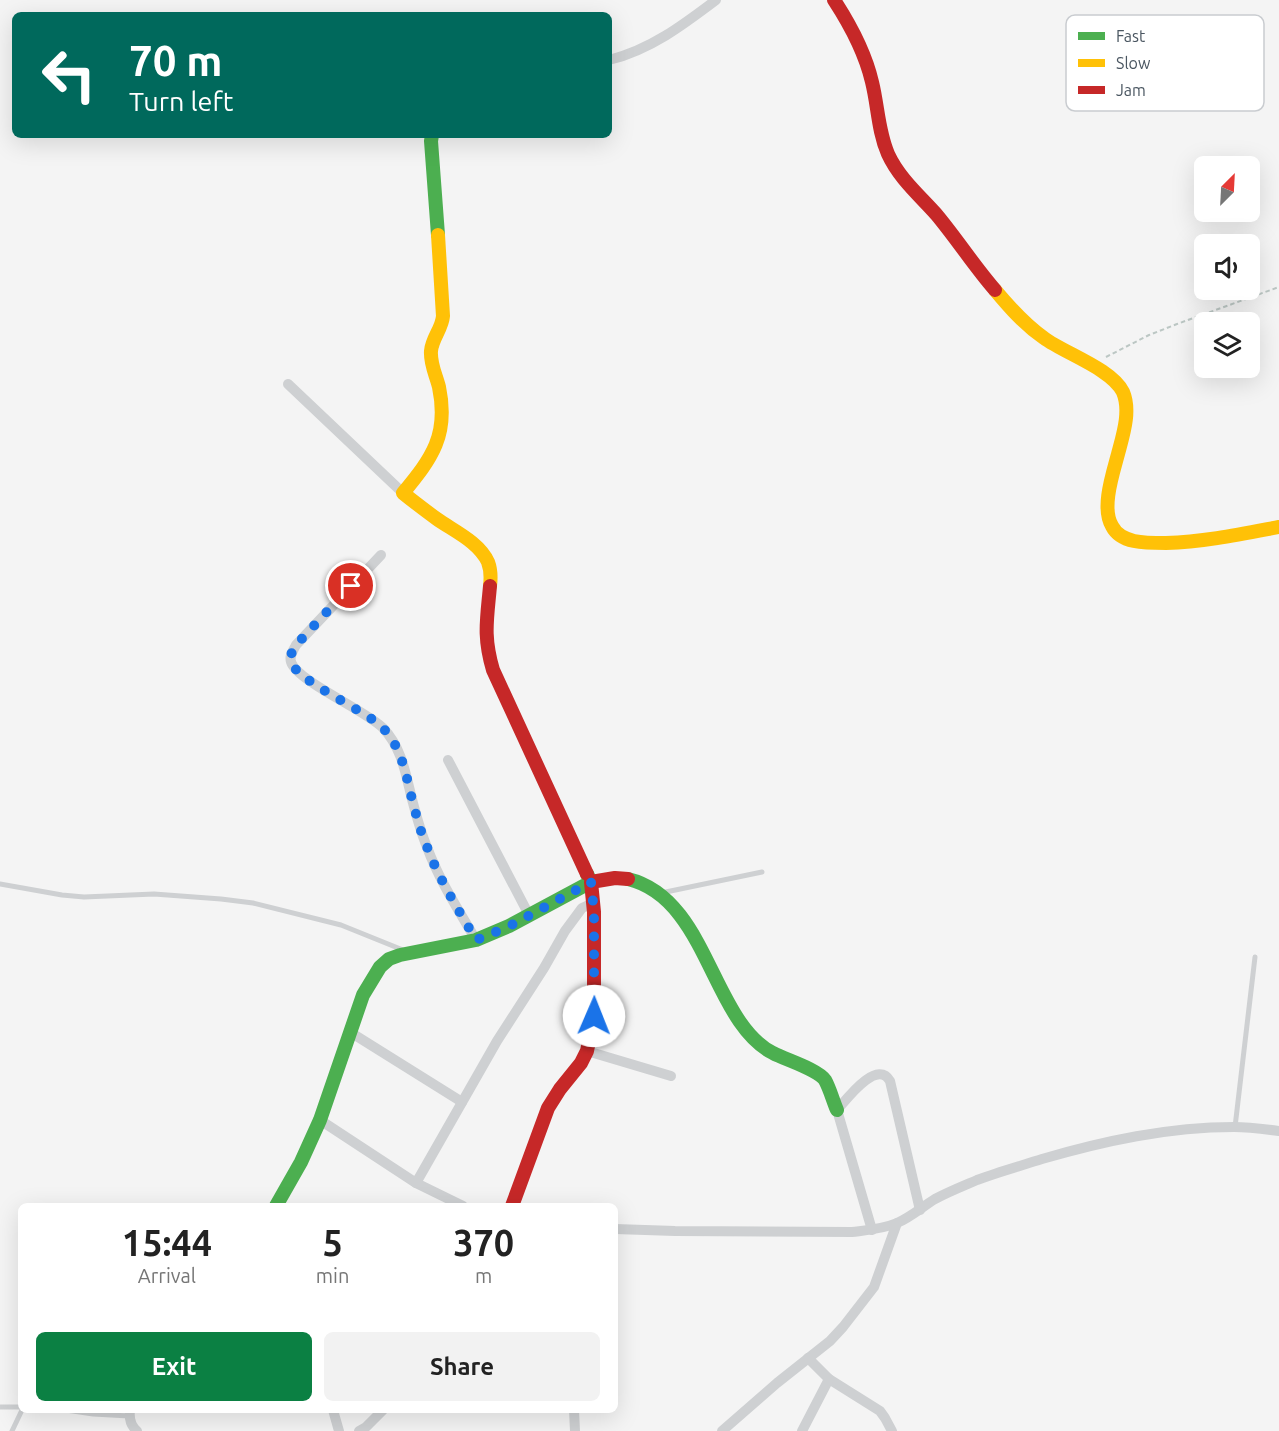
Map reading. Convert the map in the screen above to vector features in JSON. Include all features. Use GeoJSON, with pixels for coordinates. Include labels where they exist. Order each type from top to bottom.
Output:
{"type":"FeatureCollection","features":[{"type":"Feature","properties":{"kind":"street"},"geometry":{"type":"LineString","coordinates":[[612,59],[652,44],[716,0]]}},
{"type":"Feature","properties":{"kind":"street"},"geometry":{"type":"LineString","coordinates":[[834,0],[855,33],[864,53],[884,140],[889,156],[898,170],[995,291],[1015,312],[1035,331],[1115,382],[1123,392],[1127,412],[1107,510],[1108,522],[1113,530],[1123,538],[1158,544],[1279,527]]}},
{"type":"Feature","properties":{"kind":"street"},"geometry":{"type":"LineString","coordinates":[[403,493],[428,462],[437,446],[441,432],[439,389],[430,354],[431,346],[443,320],[444,304],[432,138]]}},
{"type":"Feature","properties":{"kind":"street"},"geometry":{"type":"LineString","coordinates":[[288,384],[403,493],[473,544],[488,562],[490,584],[485,620],[488,654],[493,670],[562,824],[591,882],[595,968],[594,1016],[586,1050],[581,1063],[548,1108],[513,1203]]}},
{"type":"Feature","properties":{"kind":"street"},"geometry":{"type":"LineString","coordinates":[[381,555],[296,645],[290,655],[292,664],[305,678],[368,716],[391,738],[407,774],[412,802],[428,850],[476,940]]}},
{"type":"Feature","properties":{"kind":"street"},"geometry":{"type":"LineString","coordinates":[[448,760],[529,915]]}},
{"type":"Feature","properties":{"kind":"street"},"geometry":{"type":"LineString","coordinates":[[278,1203],[301,1162],[320,1120],[363,995],[380,967],[388,959],[410,952],[476,940],[508,927],[591,882],[629,878],[659,893],[685,922],[739,1022],[754,1040],[770,1052],[812,1069],[824,1079],[837,1110],[872,1230]]}},
{"type":"Feature","properties":{"kind":"street"},"geometry":{"type":"LineString","coordinates":[[416,1183],[497,1041],[575,916],[582,908],[593,903]]}},
{"type":"Feature","properties":{"kind":"street"},"geometry":{"type":"LineString","coordinates":[[350,1032],[462,1102]]}},
{"type":"Feature","properties":{"kind":"street"},"geometry":{"type":"LineString","coordinates":[[586,1050],[671,1076]]}},
{"type":"Feature","properties":{"kind":"street"},"geometry":{"type":"LineString","coordinates":[[837,1110],[868,1078],[880,1074],[888,1077],[920,1210]]}},
{"type":"Feature","properties":{"kind":"street"},"geometry":{"type":"LineString","coordinates":[[320,1120],[416,1183],[457,1203]]}},
{"type":"Feature","properties":{"kind":"street"},"geometry":{"type":"LineString","coordinates":[[618,1229],[852,1232],[872,1230],[885,1228],[910,1217],[950,1192],[978,1180],[1102,1143],[1176,1130],[1235,1127],[1279,1131]]}},
{"type":"Feature","properties":{"kind":"street"},"geometry":{"type":"LineString","coordinates":[[722,1431],[830,1341],[861,1306],[874,1287],[897,1223]]}},
{"type":"Feature","properties":{"kind":"street"},"geometry":{"type":"LineString","coordinates":[[808,1358],[828,1379],[879,1411],[892,1431]]}},
{"type":"Feature","properties":{"kind":"street"},"geometry":{"type":"LineString","coordinates":[[802,1431],[828,1379]]}},
{"type":"Feature","properties":{"kind":"street"},"geometry":{"type":"LineString","coordinates":[[129,1413],[133,1428],[137,1431]]}},
{"type":"Feature","properties":{"kind":"street"},"geometry":{"type":"LineString","coordinates":[[334,1413],[339,1431]]}},
{"type":"Feature","properties":{"kind":"street"},"geometry":{"type":"LineString","coordinates":[[359,1431],[380,1413]]}},
{"type":"Feature","properties":{"kind":"street"},"geometry":{"type":"LineString","coordinates":[[574,1413],[575,1431]]}},
{"type":"Feature","properties":{"kind":"lane"},"geometry":{"type":"LineString","coordinates":[[659,893],[762,872]]}},
{"type":"Feature","properties":{"kind":"lane"},"geometry":{"type":"LineString","coordinates":[[0,884],[84,897],[154,894],[253,903],[340,925],[410,952]]}},
{"type":"Feature","properties":{"kind":"lane"},"geometry":{"type":"LineString","coordinates":[[1235,1127],[1255,957]]}},
{"type":"Feature","properties":{"kind":"lane"},"geometry":{"type":"LineString","coordinates":[[0,1407],[18,1409]]}},
{"type":"Feature","properties":{"kind":"lane"},"geometry":{"type":"LineString","coordinates":[[12,1431],[20,1413]]}},
{"type":"Feature","properties":{"kind":"lane"},"geometry":{"type":"LineString","coordinates":[[86,1413],[129,1413]]}},
{"type":"Feature","properties":{"kind":"path"},"geometry":{"type":"LineString","coordinates":[[1090,365],[1149,335],[1279,287]]}},
{"type":"Feature","properties":{"kind":"traffic: fast"},"geometry":{"type":"LineString","coordinates":[[432,138],[438,235]]}},
{"type":"Feature","properties":{"kind":"traffic: fast"},"geometry":{"type":"LineString","coordinates":[[278,1203],[301,1162],[320,1120],[363,995],[380,967],[389,959],[400,955],[476,940],[509,926],[591,882],[587,874]]}},
{"type":"Feature","properties":{"kind":"traffic: fast"},"geometry":{"type":"LineString","coordinates":[[628,879],[650,888],[667,901],[695,938],[728,1003],[747,1031],[768,1050],[821,1076],[827,1084],[837,1110]]}},
{"type":"Feature","properties":{"kind":"traffic: slow"},"geometry":{"type":"LineString","coordinates":[[438,235],[443,316],[433,342],[431,356],[442,404],[442,419],[436,445],[430,457],[403,493],[479,549],[489,565],[490,586]]}},
{"type":"Feature","properties":{"kind":"traffic: slow"},"geometry":{"type":"LineString","coordinates":[[995,290],[1037,333],[1109,376],[1123,392],[1126,407],[1125,423],[1108,500],[1109,519],[1118,534],[1134,541],[1166,543],[1209,539],[1279,527]]}},
{"type":"Feature","properties":{"kind":"traffic: jam"},"geometry":{"type":"LineString","coordinates":[[834,0],[852,29],[866,60],[888,154],[904,179],[944,223],[995,290]]}},
{"type":"Feature","properties":{"kind":"traffic: jam"},"geometry":{"type":"LineString","coordinates":[[490,586],[487,637],[493,670],[587,874]]}},
{"type":"Feature","properties":{"kind":"traffic: jam"},"geometry":{"type":"LineString","coordinates":[[513,1203],[548,1108],[581,1063],[587,1051],[594,1016],[594,912],[591,882],[615,878],[628,879]]}},
{"type":"Feature","properties":{"kind":"route"},"geometry":{"type":"LineString","coordinates":[[351,586],[296,645],[290,655],[292,664],[305,678],[368,716],[391,738],[407,774],[412,802],[428,850],[476,940],[508,927],[591,882],[594,912],[594,1016]]}}]}
